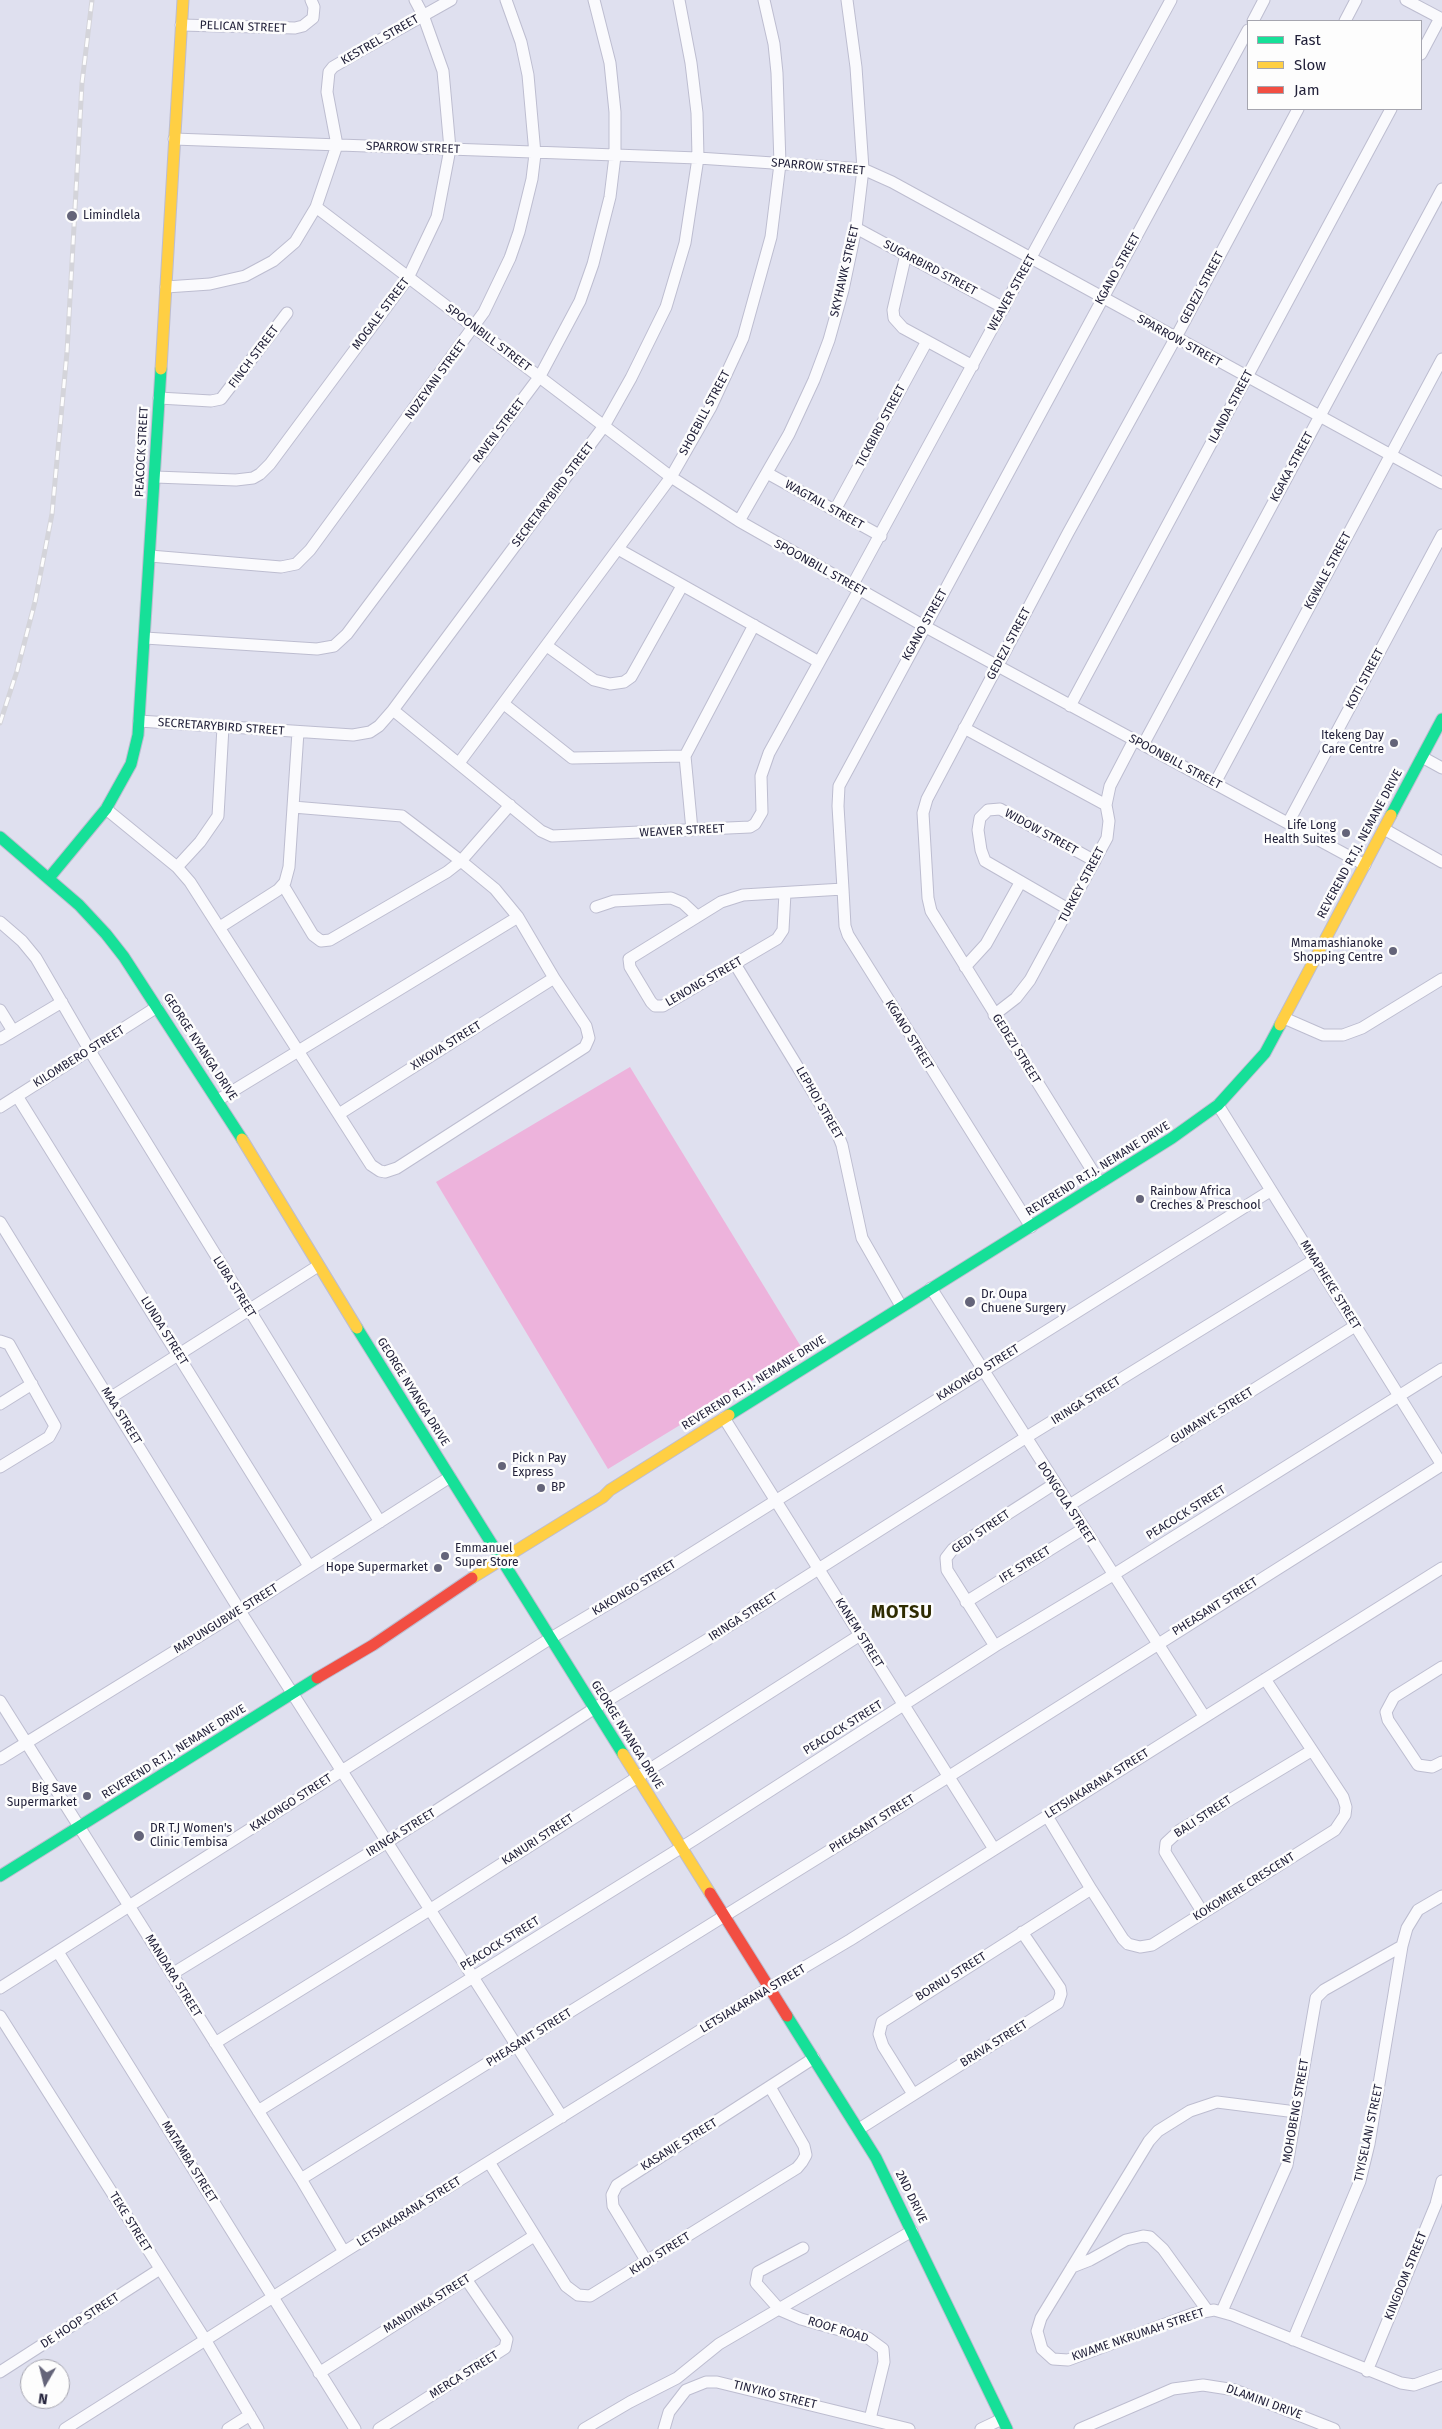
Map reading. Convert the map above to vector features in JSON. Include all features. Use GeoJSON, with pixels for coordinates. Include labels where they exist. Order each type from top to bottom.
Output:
{"type":"FeatureCollection","features":[{"type":"Feature","properties":{"kind":"street","name":"PEACOCK STREET"},"geometry":{"type":"LineString","coordinates":[[49,878],[106,809],[131,764],[139,721],[183,0]]}},
{"type":"Feature","properties":{"kind":"street","name":"PELICAN STREET"},"geometry":{"type":"LineString","coordinates":[[181,25],[295,28],[303,26],[313,18],[314,7],[311,0]]}},
{"type":"Feature","properties":{"kind":"street","name":"MOGALE STREET"},"geometry":{"type":"LineString","coordinates":[[155,477],[236,480],[253,478],[260,474],[270,464],[408,278],[437,217],[450,149],[442,71],[423,15],[414,0]]}},
{"type":"Feature","properties":{"kind":"street","name":"KESTREL STREET"},"geometry":{"type":"LineString","coordinates":[[166,287],[229,280],[259,270],[295,242],[316,208],[337,145],[327,92],[329,72],[333,67],[451,0]]}},
{"type":"Feature","properties":{"kind":"street","name":"NDZEYANI STREET"},"geometry":{"type":"LineString","coordinates":[[150,556],[281,567],[296,564],[316,543],[474,327],[497,288],[510,258],[527,201],[535,154],[528,75],[521,42],[506,0]]}},
{"type":"Feature","properties":{"kind":"street","name":"RAVEN STREET"},"geometry":{"type":"LineString","coordinates":[[145,638],[318,649],[334,646],[347,634],[540,376],[580,301],[593,264],[604,224],[615,156],[615,112],[610,63],[594,0]]}},
{"type":"Feature","properties":{"kind":"street","name":"SECRETARYBIRD STREET"},"geometry":{"type":"LineString","coordinates":[[139,721],[298,732],[362,734],[378,726],[393,710],[604,426],[632,378],[666,307],[685,242],[698,158],[697,113],[692,63],[679,0]]}},
{"type":"Feature","properties":{"kind":"street","name":"SHOEBILL STREET"},"geometry":{"type":"LineString","coordinates":[[459,763],[671,477],[711,407],[742,338],[770,237],[780,164],[777,74],[774,44],[764,0]]}},
{"type":"Feature","properties":{"kind":"street","name":"SKYHAWK STREET"},"geometry":{"type":"LineString","coordinates":[[739,521],[804,404],[820,364],[843,290],[856,228],[863,169],[856,67],[847,0]]}},
{"type":"Feature","properties":{"kind":"street","name":"WEAVER STREET"},"geometry":{"type":"LineString","coordinates":[[393,710],[541,831],[557,837],[744,828],[755,824],[762,812],[760,785],[763,766],[819,662],[881,536],[1171,0]]}},
{"type":"Feature","properties":{"kind":"street"},"geometry":{"type":"LineString","coordinates":[[1254,20],[1264,0]]}},
{"type":"Feature","properties":{"kind":"street"},"geometry":{"type":"LineString","coordinates":[[1346,20],[1356,0]]}},
{"type":"Feature","properties":{"kind":"street"},"geometry":{"type":"LineString","coordinates":[[1406,0],[1441,19],[1422,52]]}},
{"type":"Feature","properties":{"kind":"street","name":"KGANO STREET"},"geometry":{"type":"LineString","coordinates":[[1031,1227],[853,945],[845,926],[838,806],[839,786],[1247,32]]}},
{"type":"Feature","properties":{"kind":"street","name":"GEDEZI STREET"},"geometry":{"type":"LineString","coordinates":[[1100,1183],[994,1015],[929,905],[922,821],[927,799],[964,728],[1297,110]]}},
{"type":"Feature","properties":{"kind":"street","name":"ILANDA STREET"},"geometry":{"type":"LineString","coordinates":[[1070,706],[1391,110]]}},
{"type":"Feature","properties":{"kind":"street","name":"SPARROW STREET"},"geometry":{"type":"LineString","coordinates":[[174,139],[535,154],[698,158],[863,169],[892,182],[1175,339],[1442,483]]}},
{"type":"Feature","properties":{"kind":"street","name":"KGAKA STREET"},"geometry":{"type":"LineString","coordinates":[[1106,805],[1110,786],[1138,742],[1319,417],[1442,189]]}},
{"type":"Feature","properties":{"kind":"street","name":"SPOONBILL STREET"},"geometry":{"type":"LineString","coordinates":[[316,208],[671,477],[739,521],[855,588],[1070,706],[1365,864]]}},
{"type":"Feature","properties":{"kind":"street","name":"SUGARBIRD STREET"},"geometry":{"type":"LineString","coordinates":[[856,228],[1004,308]]}},
{"type":"Feature","properties":{"kind":"street"},"geometry":{"type":"LineString","coordinates":[[906,254],[893,310],[897,324],[973,366]]}},
{"type":"Feature","properties":{"kind":"street","name":"FINCH STREET"},"geometry":{"type":"LineString","coordinates":[[159,398],[210,401],[221,399],[288,313]]}},
{"type":"Feature","properties":{"kind":"street","name":"TICKBIRD STREET"},"geometry":{"type":"LineString","coordinates":[[836,510],[927,341]]}},
{"type":"Feature","properties":{"kind":"street","name":"KGWALE STREET"},"geometry":{"type":"LineString","coordinates":[[1215,784],[1442,359]]}},
{"type":"Feature","properties":{"kind":"street","name":"WAGTAIL STREET"},"geometry":{"type":"LineString","coordinates":[[767,473],[881,536]]}},
{"type":"Feature","properties":{"kind":"street","name":"KOTI STREET"},"geometry":{"type":"LineString","coordinates":[[1288,823],[1442,535]]}},
{"type":"Feature","properties":{"kind":"street"},"geometry":{"type":"LineString","coordinates":[[618,549],[819,662]]}},
{"type":"Feature","properties":{"kind":"street"},"geometry":{"type":"LineString","coordinates":[[546,646],[602,684],[624,682],[631,677],[682,586]]}},
{"type":"Feature","properties":{"kind":"street"},"geometry":{"type":"LineString","coordinates":[[692,830],[685,756],[754,625]]}},
{"type":"Feature","properties":{"kind":"street"},"geometry":{"type":"LineString","coordinates":[[504,704],[572,758],[685,756]]}},
{"type":"Feature","properties":{"kind":"street","name":"REVEREND R.T.J. NEMANE DRIVE"},"geometry":{"type":"LineString","coordinates":[[0,1876],[362,1650],[373,1645],[500,1556],[603,1497],[610,1490],[901,1306],[1172,1138],[1218,1105],[1265,1053],[1442,719]]}},
{"type":"Feature","properties":{"kind":"street"},"geometry":{"type":"LineString","coordinates":[[177,866],[200,842],[218,816],[223,727]]}},
{"type":"Feature","properties":{"kind":"street"},"geometry":{"type":"LineString","coordinates":[[964,728],[1106,805]]}},
{"type":"Feature","properties":{"kind":"street"},"geometry":{"type":"LineString","coordinates":[[220,927],[283,885],[289,868],[298,732]]}},
{"type":"Feature","properties":{"kind":"street"},"geometry":{"type":"LineString","coordinates":[[1422,757],[1442,768]]}},
{"type":"Feature","properties":{"kind":"street"},"geometry":{"type":"LineString","coordinates":[[283,885],[313,935],[325,942],[337,937],[426,885],[461,861],[510,805]]}},
{"type":"Feature","properties":{"kind":"street","name":"TURKEY STREET"},"geometry":{"type":"LineString","coordinates":[[994,1015],[1022,991],[1095,862],[1108,830],[1106,805]]}},
{"type":"Feature","properties":{"kind":"street"},"geometry":{"type":"LineString","coordinates":[[106,809],[177,866],[220,927],[375,1168],[386,1172],[397,1168],[585,1047],[588,1042],[588,1032],[518,917],[495,889],[461,861],[402,816],[293,808]]}},
{"type":"Feature","properties":{"kind":"street","name":"WIDOW STREET"},"geometry":{"type":"LineString","coordinates":[[1068,910],[990,865],[983,856],[978,824],[980,818],[988,810],[1000,809],[1095,862]]}},
{"type":"Feature","properties":{"kind":"street"},"geometry":{"type":"LineString","coordinates":[[1384,829],[1442,862]]}},
{"type":"Feature","properties":{"kind":"street","name":"GEORGE NYANGA DRIVE"},"geometry":{"type":"LineString","coordinates":[[0,837],[79,905],[106,934],[158,1007],[218,1100],[318,1266],[595,1708],[680,1848],[725,1915],[770,1988]]}},
{"type":"Feature","properties":{"kind":"street"},"geometry":{"type":"LineString","coordinates":[[965,967],[986,944],[1020,883]]}},
{"type":"Feature","properties":{"kind":"street","name":"LENONG STREET"},"geometry":{"type":"LineString","coordinates":[[785,893],[782,935],[663,1006],[656,1006],[652,1002],[630,967],[630,959],[698,916],[734,896],[842,889]]}},
{"type":"Feature","properties":{"kind":"street"},"geometry":{"type":"LineString","coordinates":[[596,907],[614,901],[672,898],[683,903],[698,916]]}},
{"type":"Feature","properties":{"kind":"street"},"geometry":{"type":"LineString","coordinates":[[218,1100],[518,917]]}},
{"type":"Feature","properties":{"kind":"street","name":"LUBA STREET"},"geometry":{"type":"LineString","coordinates":[[0,922],[22,941],[36,958],[90,1051],[380,1522]]}},
{"type":"Feature","properties":{"kind":"street","name":"LEPHOI STREET"},"geometry":{"type":"LineString","coordinates":[[735,964],[836,1130],[844,1154],[862,1238],[901,1306]]}},
{"type":"Feature","properties":{"kind":"street","name":"XIKOVA STREET"},"geometry":{"type":"LineString","coordinates":[[339,1114],[554,978]]}},
{"type":"Feature","properties":{"kind":"street"},"geometry":{"type":"LineString","coordinates":[[1284,1018],[1323,1035],[1343,1035],[1362,1028],[1442,978]]}},
{"type":"Feature","properties":{"kind":"street"},"geometry":{"type":"LineString","coordinates":[[0,1039],[62,1002]]}},
{"type":"Feature","properties":{"kind":"street","name":"KILOMBERO STREET"},"geometry":{"type":"LineString","coordinates":[[0,1107],[158,1007]]}},
{"type":"Feature","properties":{"kind":"street"},"geometry":{"type":"LineString","coordinates":[[0,1010],[13,1031]]}},
{"type":"Feature","properties":{"kind":"street","name":"LUNDA STREET"},"geometry":{"type":"LineString","coordinates":[[17,1096],[309,1566]]}},
{"type":"Feature","properties":{"kind":"street","name":"MMAPHEKE STREET"},"geometry":{"type":"LineString","coordinates":[[1218,1105],[1442,1465]]}},
{"type":"Feature","properties":{"kind":"street","name":"KAKONGO STREET"},"geometry":{"type":"LineString","coordinates":[[0,1988],[551,1638],[662,1572],[776,1498],[1270,1191]]}},
{"type":"Feature","properties":{"kind":"street","name":"MAA STREET"},"geometry":{"type":"LineString","coordinates":[[0,1222],[240,1611],[294,1693],[562,2117]]}},
{"type":"Feature","properties":{"kind":"street","name":"IRINGA STREET"},"geometry":{"type":"LineString","coordinates":[[172,1974],[388,1841],[595,1708],[1025,1438],[1314,1260]]}},
{"type":"Feature","properties":{"kind":"street"},"geometry":{"type":"LineString","coordinates":[[110,1398],[318,1266]]}},
{"type":"Feature","properties":{"kind":"street","name":"DONGOLA STREET"},"geometry":{"type":"LineString","coordinates":[[931,1288],[1068,1506],[1204,1716]]}},
{"type":"Feature","properties":{"kind":"street","name":"GUMANYE STREET"},"geometry":{"type":"LineString","coordinates":[[1068,1506],[1355,1326]]}},
{"type":"Feature","properties":{"kind":"street"},"geometry":{"type":"LineString","coordinates":[[0,1341],[9,1344],[54,1421],[54,1431],[0,1467]]}},
{"type":"Feature","properties":{"kind":"street","name":"PEACOCK STREET"},"geometry":{"type":"LineString","coordinates":[[258,2111],[680,1848],[996,1646],[1442,1369]]}},
{"type":"Feature","properties":{"kind":"street"},"geometry":{"type":"LineString","coordinates":[[0,1404],[32,1384]]}},
{"type":"Feature","properties":{"kind":"street","name":"KANEM STREET"},"geometry":{"type":"LineString","coordinates":[[724,1418],[776,1498],[994,1849]]}},
{"type":"Feature","properties":{"kind":"street","name":"PHEASANT STREET"},"geometry":{"type":"LineString","coordinates":[[301,2178],[518,2046],[1442,1465]]}},
{"type":"Feature","properties":{"kind":"street","name":"MAPUNGUBWE STREET"},"geometry":{"type":"LineString","coordinates":[[0,1759],[240,1611],[450,1477]]}},
{"type":"Feature","properties":{"kind":"street","name":"GEDI STREET"},"geometry":{"type":"LineString","coordinates":[[996,1646],[947,1570],[946,1560],[949,1553],[1054,1484]]}},
{"type":"Feature","properties":{"kind":"street","name":"IFE STREET"},"geometry":{"type":"LineString","coordinates":[[966,1602],[1083,1529]]}},
{"type":"Feature","properties":{"kind":"street","name":"LETSIAKARANA STREET"},"geometry":{"type":"LineString","coordinates":[[65,2429],[344,2252],[1047,1816],[1442,1568]]}},
{"type":"Feature","properties":{"kind":"street","name":"KANURI STREET"},"geometry":{"type":"LineString","coordinates":[[215,2043],[431,1909],[860,1635]]}},
{"type":"Feature","properties":{"kind":"street"},"geometry":{"type":"LineString","coordinates":[[1442,1667],[1394,1697],[1387,1706],[1386,1712],[1388,1720],[1418,1765],[1432,1767],[1442,1762]]}},
{"type":"Feature","properties":{"kind":"street","name":"KOKOMERE CRESCENT"},"geometry":{"type":"LineString","coordinates":[[1047,1816],[1123,1939],[1134,1946],[1146,1947],[1203,1913],[1340,1825],[1345,1815],[1346,1802],[1265,1679]]}},
{"type":"Feature","properties":{"kind":"street","name":"MANDARA STREET"},"geometry":{"type":"LineString","coordinates":[[0,1701],[301,2178],[344,2252]]}},
{"type":"Feature","properties":{"kind":"street","name":"BALI STREET"},"geometry":{"type":"LineString","coordinates":[[1203,1913],[1165,1852],[1166,1843],[1180,1830],[1311,1750]]}},
{"type":"Feature","properties":{"kind":"street","name":"BORNU STREET"},"geometry":{"type":"LineString","coordinates":[[914,2094],[883,2046],[879,2034],[882,2022],[1091,1890]]}},
{"type":"Feature","properties":{"kind":"street","name":"TIYISELANI STREET"},"geometry":{"type":"LineString","coordinates":[[1293,2340],[1360,2180],[1372,2127],[1402,1946],[1413,1914],[1424,1905],[1442,1896]]}},
{"type":"Feature","properties":{"kind":"street","name":"BRAVA STREET"},"geometry":{"type":"LineString","coordinates":[[859,2129],[1058,2003],[1061,1994],[1060,1988],[1022,1932]]}},
{"type":"Feature","properties":{"kind":"street","name":"MOHOBENG STREET"},"geometry":{"type":"LineString","coordinates":[[1222,2311],[1282,2178],[1290,2151],[1314,2006],[1318,1996],[1402,1946]]}},
{"type":"Feature","properties":{"kind":"street","name":"MATAMBA STREET"},"geometry":{"type":"LineString","coordinates":[[58,1952],[319,2373]]}},
{"type":"Feature","properties":{"kind":"street","name":"2ND DRIVE"},"geometry":{"type":"LineString","coordinates":[[770,1988],[876,2158],[947,2308],[1005,2424]]}},
{"type":"Feature","properties":{"kind":"street","name":"TEKE STREET"},"geometry":{"type":"LineString","coordinates":[[0,2016],[206,2341],[258,2429]]}},
{"type":"Feature","properties":{"kind":"street","name":"KASANJE STREET"},"geometry":{"type":"LineString","coordinates":[[647,2262],[613,2206],[613,2190],[623,2181],[814,2058]]}},
{"type":"Feature","properties":{"kind":"street","name":"KHOI STREET"},"geometry":{"type":"LineString","coordinates":[[489,2162],[566,2286],[574,2293],[583,2296],[598,2293],[797,2168],[806,2156],[804,2146],[770,2087]]}},
{"type":"Feature","properties":{"kind":"street","name":"KWAME NKRUMAH STREET"},"geometry":{"type":"LineString","coordinates":[[1296,2112],[1217,2102],[1190,2110],[1163,2126],[1149,2141],[1072,2267],[1038,2327],[1037,2335],[1042,2348],[1057,2360],[1068,2360],[1192,2314],[1207,2310],[1222,2311],[1367,2371],[1410,2385],[1442,2375]]}},
{"type":"Feature","properties":{"kind":"street","name":"KINGDOM STREET"},"geometry":{"type":"LineString","coordinates":[[1367,2371],[1432,2212],[1442,2181]]}},
{"type":"Feature","properties":{"kind":"street"},"geometry":{"type":"LineString","coordinates":[[584,2429],[622,2406],[677,2378],[719,2344],[912,2231]]}},
{"type":"Feature","properties":{"kind":"street","name":"MANDINKA STREET"},"geometry":{"type":"LineString","coordinates":[[319,2373],[534,2236]]}},
{"type":"Feature","properties":{"kind":"street"},"geometry":{"type":"LineString","coordinates":[[1072,2267],[1134,2237],[1150,2237],[1163,2249],[1207,2310]]}},
{"type":"Feature","properties":{"kind":"street"},"geometry":{"type":"LineString","coordinates":[[780,2310],[756,2282],[758,2272],[802,2248]]}},
{"type":"Feature","properties":{"kind":"street","name":"DE HOOP STREET"},"geometry":{"type":"LineString","coordinates":[[0,2372],[160,2269]]}},
{"type":"Feature","properties":{"kind":"street","name":"MERCA STREET"},"geometry":{"type":"LineString","coordinates":[[379,2429],[505,2348],[507,2339],[466,2279]]}},
{"type":"Feature","properties":{"kind":"street","name":"ROOF ROAD"},"geometry":{"type":"LineString","coordinates":[[780,2310],[802,2319],[868,2338],[883,2349],[884,2362],[870,2419]]}},
{"type":"Feature","properties":{"kind":"street"},"geometry":{"type":"LineString","coordinates":[[319,2373],[355,2429]]}},
{"type":"Feature","properties":{"kind":"street"},"geometry":{"type":"LineString","coordinates":[[664,2429],[668,2412],[686,2390],[677,2378]]}},
{"type":"Feature","properties":{"kind":"street","name":"TINYIKO STREET"},"geometry":{"type":"LineString","coordinates":[[686,2390],[706,2382],[730,2383],[909,2429]]}},
{"type":"Feature","properties":{"kind":"street","name":"DLAMINI DRIVE"},"geometry":{"type":"LineString","coordinates":[[1080,2429],[1173,2389],[1203,2385],[1236,2390],[1334,2429]]}},
{"type":"Feature","properties":{"kind":"street"},"geometry":{"type":"LineString","coordinates":[[228,2429],[250,2415]]}},
{"type":"Feature","properties":{"kind":"street"},"geometry":{"type":"LineString","coordinates":[[981,2429],[1005,2424]]}},
{"type":"Feature","properties":{"kind":"shaded area"},"geometry":{"type":"Polygon","coordinates":[[[630,1067],[803,1350],[608,1469],[436,1182],[630,1067]]]}},
{"type":"Feature","properties":{"kind":"railway"},"geometry":{"type":"LineString","coordinates":[[0,723],[17,671],[35,602],[52,514],[67,352],[82,83],[92,0]]}},
{"type":"Feature","properties":{"kind":"traffic: fast"},"geometry":{"type":"LineString","coordinates":[[49,878],[106,809],[131,764],[138,735],[161,369]]}},
{"type":"Feature","properties":{"kind":"traffic: fast"},"geometry":{"type":"LineString","coordinates":[[1391,815],[1442,719]]}},
{"type":"Feature","properties":{"kind":"traffic: fast"},"geometry":{"type":"LineString","coordinates":[[0,837],[79,905],[106,934],[124,957],[242,1139]]}},
{"type":"Feature","properties":{"kind":"traffic: fast"},"geometry":{"type":"LineString","coordinates":[[729,1415],[1172,1138],[1218,1105],[1265,1053],[1280,1025]]}},
{"type":"Feature","properties":{"kind":"traffic: fast"},"geometry":{"type":"LineString","coordinates":[[357,1328],[623,1754]]}},
{"type":"Feature","properties":{"kind":"traffic: fast"},"geometry":{"type":"LineString","coordinates":[[0,1876],[317,1678]]}},
{"type":"Feature","properties":{"kind":"traffic: fast"},"geometry":{"type":"LineString","coordinates":[[787,2016],[876,2158],[1007,2429]]}},
{"type":"Feature","properties":{"kind":"traffic: slow"},"geometry":{"type":"LineString","coordinates":[[161,369],[183,0]]}},
{"type":"Feature","properties":{"kind":"traffic: slow"},"geometry":{"type":"LineString","coordinates":[[1280,1025],[1391,815]]}},
{"type":"Feature","properties":{"kind":"traffic: slow"},"geometry":{"type":"LineString","coordinates":[[242,1139],[357,1328]]}},
{"type":"Feature","properties":{"kind":"traffic: slow"},"geometry":{"type":"LineString","coordinates":[[472,1578],[603,1497],[610,1490],[729,1415]]}},
{"type":"Feature","properties":{"kind":"traffic: slow"},"geometry":{"type":"LineString","coordinates":[[623,1754],[710,1893]]}},
{"type":"Feature","properties":{"kind":"traffic: jam"},"geometry":{"type":"LineString","coordinates":[[317,1678],[373,1645],[472,1578]]}},
{"type":"Feature","properties":{"kind":"traffic: jam"},"geometry":{"type":"LineString","coordinates":[[710,1893],[787,2016]]}},
{"type":"Feature","properties":{"kind":"place","name":"Limindlela"},"geometry":{"type":"Point","coordinates":[72,216]}},
{"type":"Feature","properties":{"kind":"place","name":"Itekeng Day Care Centre"},"geometry":{"type":"Point","coordinates":[1394,743]}},
{"type":"Feature","properties":{"kind":"place","name":"Life Long Health Suites"},"geometry":{"type":"Point","coordinates":[1346,833]}},
{"type":"Feature","properties":{"kind":"place","name":"Mmamashianoke Shopping Centre"},"geometry":{"type":"Point","coordinates":[1393,951]}},
{"type":"Feature","properties":{"kind":"place","name":"Rainbow Africa Creches & Preschool"},"geometry":{"type":"Point","coordinates":[1140,1199]}},
{"type":"Feature","properties":{"kind":"place","name":"Dr. Oupa Chuene Surgery"},"geometry":{"type":"Point","coordinates":[970,1302]}},
{"type":"Feature","properties":{"kind":"place","name":"Pick n Pay Express"},"geometry":{"type":"Point","coordinates":[502,1466]}},
{"type":"Feature","properties":{"kind":"place","name":"BP"},"geometry":{"type":"Point","coordinates":[541,1488]}},
{"type":"Feature","properties":{"kind":"place","name":"Emmanuel Super Store"},"geometry":{"type":"Point","coordinates":[445,1556]}},
{"type":"Feature","properties":{"kind":"place","name":"Hope Supermarket"},"geometry":{"type":"Point","coordinates":[438,1568]}},
{"type":"Feature","properties":{"kind":"place","name":"Big Save Supermarket"},"geometry":{"type":"Point","coordinates":[87,1796]}},
{"type":"Feature","properties":{"kind":"place","name":"DR T.J Women's Clinic Tembisa"},"geometry":{"type":"Point","coordinates":[139,1836]}},
{"type":"Feature","properties":{"kind":"district","name":"MOTSU"},"geometry":{"type":"Point","coordinates":[902,1613]}}]}
